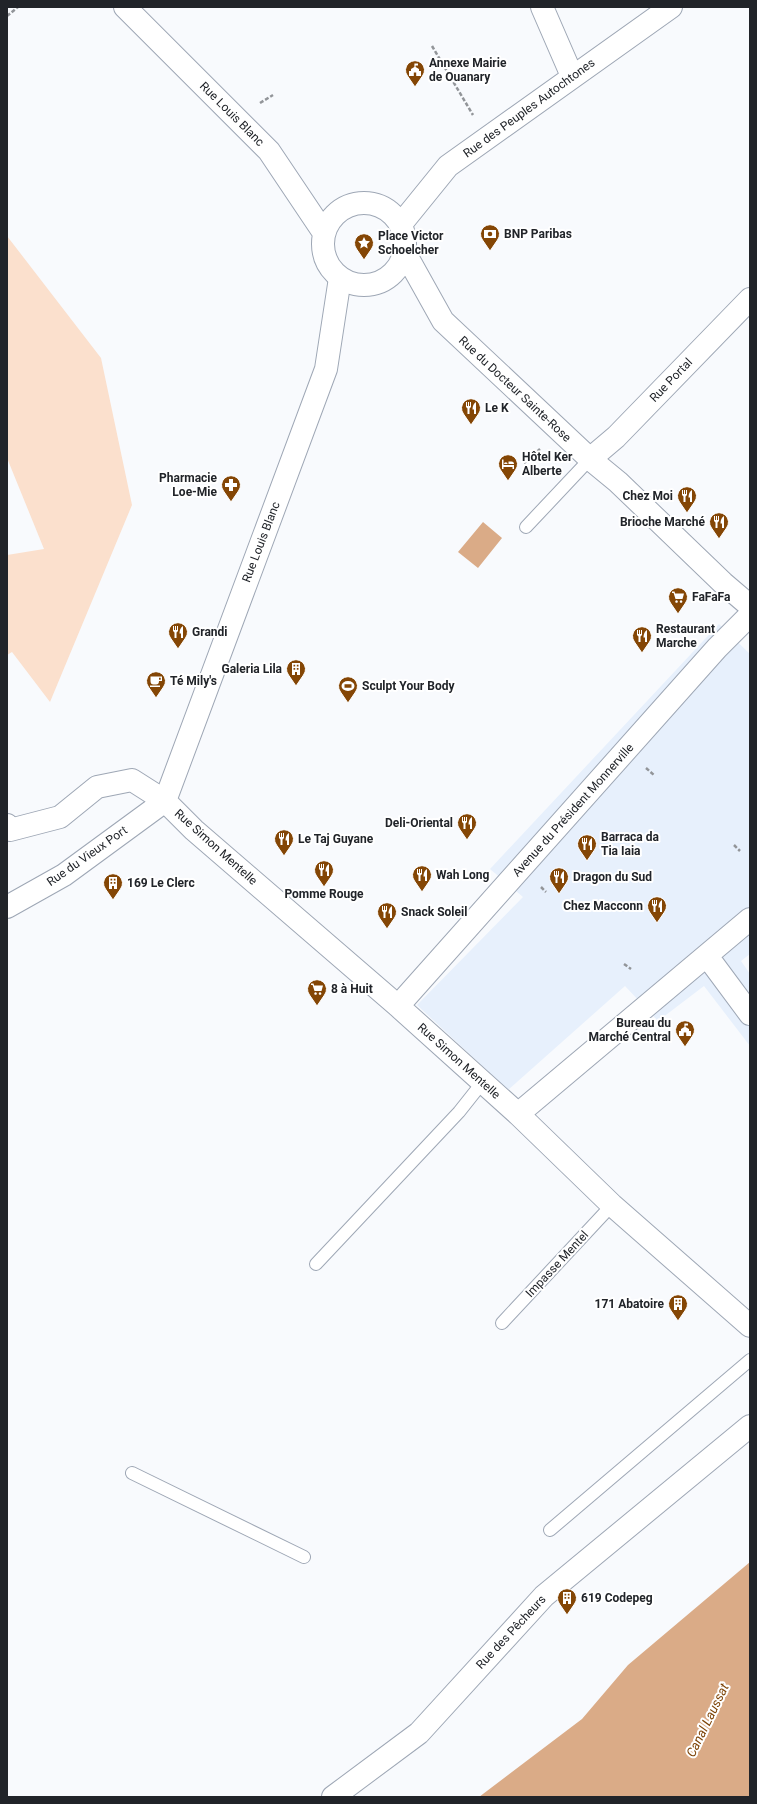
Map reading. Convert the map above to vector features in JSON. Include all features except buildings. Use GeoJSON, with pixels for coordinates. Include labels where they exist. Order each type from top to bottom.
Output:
{"type":"FeatureCollection","features":[{"type":"Feature","properties":{"kind":"street","name":"Rue Louis Blanc"},"geometry":{"type":"LineString","coordinates":[[125,7],[269,151],[324,233]]}},
{"type":"Feature","properties":{"kind":"street"},"geometry":{"type":"LineString","coordinates":[[542,7],[572,76]]}},
{"type":"Feature","properties":{"kind":"street","name":"Rue des Peuples Autochtones"},"geometry":{"type":"LineString","coordinates":[[401,224],[448,166],[572,76],[671,7]]}},
{"type":"Feature","properties":{"kind":"street"},"geometry":{"type":"LineString","coordinates":[[365,202],[381,206],[395,215],[401,224],[406,243],[405,253],[396,271],[380,283],[360,285],[340,278],[333,271],[323,253],[322,243],[324,233],[329,223],[335,214],[354,204],[365,202]]}},
{"type":"Feature","properties":{"kind":"street","name":"Rue du Docteur Sainte-Rose"},"geometry":{"type":"LineString","coordinates":[[405,253],[443,321],[590,459],[618,482],[723,583],[750,606]]}},
{"type":"Feature","properties":{"kind":"street","name":"Rue Louis Blanc"},"geometry":{"type":"LineString","coordinates":[[165,801],[326,369],[340,278]]}},
{"type":"Feature","properties":{"kind":"street","name":"Rue Portal"},"geometry":{"type":"LineString","coordinates":[[590,459],[616,437],[750,300]]}},
{"type":"Feature","properties":{"kind":"street","name":"Avenue du Président Monnerville"},"geometry":{"type":"LineString","coordinates":[[398,1006],[717,648],[750,615]]}},
{"type":"Feature","properties":{"kind":"street","name":"Rue Simon Mentelle"},"geometry":{"type":"LineString","coordinates":[[7,825],[10,830],[60,817],[97,788],[132,780],[165,801],[200,835],[398,1006],[518,1114],[612,1205],[750,1326]]}},
{"type":"Feature","properties":{"kind":"street","name":"Rue du Vieux Port"},"geometry":{"type":"LineString","coordinates":[[7,907],[64,875],[165,801]]}},
{"type":"Feature","properties":{"kind":"street"},"geometry":{"type":"LineString","coordinates":[[518,1114],[750,919]]}},
{"type":"Feature","properties":{"kind":"street"},"geometry":{"type":"LineString","coordinates":[[707,956],[750,1014]]}},
{"type":"Feature","properties":{"kind":"street","name":"Rue des Pêcheurs"},"geometry":{"type":"LineString","coordinates":[[333,1797],[419,1732],[544,1596],[750,1426]]}},
{"type":"Feature","properties":{"kind":"lane"},"geometry":{"type":"LineString","coordinates":[[526,527],[590,459]]}},
{"type":"Feature","properties":{"kind":"lane"},"geometry":{"type":"LineString","coordinates":[[316,1264],[459,1112],[482,1083]]}},
{"type":"Feature","properties":{"kind":"lane","name":"Impasse Mentel"},"geometry":{"type":"LineString","coordinates":[[502,1323],[612,1205]]}},
{"type":"Feature","properties":{"kind":"lane"},"geometry":{"type":"LineString","coordinates":[[550,1530],[750,1360]]}},
{"type":"Feature","properties":{"kind":"lane"},"geometry":{"type":"LineString","coordinates":[[132,1473],[304,1557]]}},
{"type":"Feature","properties":{"kind":"path"},"geometry":{"type":"LineString","coordinates":[[7,16],[18,7]]}},
{"type":"Feature","properties":{"kind":"path"},"geometry":{"type":"LineString","coordinates":[[432,46],[475,119]]}},
{"type":"Feature","properties":{"kind":"path"},"geometry":{"type":"LineString","coordinates":[[255,107],[273,95]]}},
{"type":"Feature","properties":{"kind":"path"},"geometry":{"type":"LineString","coordinates":[[646,768],[654,776]]}},
{"type":"Feature","properties":{"kind":"path"},"geometry":{"type":"LineString","coordinates":[[734,845],[740,851]]}},
{"type":"Feature","properties":{"kind":"path"},"geometry":{"type":"LineString","coordinates":[[540,886],[546,892]]}},
{"type":"Feature","properties":{"kind":"path"},"geometry":{"type":"LineString","coordinates":[[624,964],[631,969]]}},
{"type":"Feature","properties":{"kind":"shaded area"},"geometry":{"type":"Polygon","coordinates":[[[7,236],[101,358],[132,505],[50,702],[12,652],[7,655],[7,555],[44,549],[7,458],[7,236]]]}},
{"type":"Feature","properties":{"kind":"shaded area"},"geometry":{"type":"Polygon","coordinates":[[[719,624],[750,654],[750,954],[741,961],[750,974],[750,1046],[704,986],[658,1021],[625,986],[508,1090],[417,1005],[523,897],[490,869],[719,624]]]}},
{"type":"Feature","properties":{"kind":"water"},"geometry":{"type":"Polygon","coordinates":[[[483,522],[502,538],[478,568],[458,552],[483,522]]]}},
{"type":"Feature","properties":{"kind":"water","name":"Canal Laussat"},"geometry":{"type":"Polygon","coordinates":[[[750,1562],[750,1797],[479,1797],[582,1719],[628,1665],[750,1562]]]}},
{"type":"Feature","properties":{"kind":"place","name":"Annexe Mairie de Ouanary"},"geometry":{"type":"Point","coordinates":[415,87]}},
{"type":"Feature","properties":{"kind":"place","name":"BNP Paribas"},"geometry":{"type":"Point","coordinates":[490,251]}},
{"type":"Feature","properties":{"kind":"place","name":"Place Victor Schoelcher"},"geometry":{"type":"Point","coordinates":[364,260]}},
{"type":"Feature","properties":{"kind":"place","name":"Le K"},"geometry":{"type":"Point","coordinates":[471,425]}},
{"type":"Feature","properties":{"kind":"place","name":"Hôtel Ker Alberte"},"geometry":{"type":"Point","coordinates":[508,481]}},
{"type":"Feature","properties":{"kind":"place","name":"Pharmacie Loe-Mie"},"geometry":{"type":"Point","coordinates":[231,502]}},
{"type":"Feature","properties":{"kind":"place","name":"Chez Moi"},"geometry":{"type":"Point","coordinates":[687,513]}},
{"type":"Feature","properties":{"kind":"place","name":"Brioche Marché"},"geometry":{"type":"Point","coordinates":[719,539]}},
{"type":"Feature","properties":{"kind":"place","name":"FaFaFa"},"geometry":{"type":"Point","coordinates":[678,614]}},
{"type":"Feature","properties":{"kind":"place","name":"Grandi"},"geometry":{"type":"Point","coordinates":[178,649]}},
{"type":"Feature","properties":{"kind":"place","name":"Restaurant Marche"},"geometry":{"type":"Point","coordinates":[642,653]}},
{"type":"Feature","properties":{"kind":"place","name":"Galeria Lila"},"geometry":{"type":"Point","coordinates":[296,686]}},
{"type":"Feature","properties":{"kind":"place","name":"Té Mily's"},"geometry":{"type":"Point","coordinates":[156,698]}},
{"type":"Feature","properties":{"kind":"place","name":"Sculpt Your Body"},"geometry":{"type":"Point","coordinates":[348,703]}},
{"type":"Feature","properties":{"kind":"place","name":"Deli-Oriental"},"geometry":{"type":"Point","coordinates":[467,840]}},
{"type":"Feature","properties":{"kind":"place","name":"Le Taj Guyane"},"geometry":{"type":"Point","coordinates":[284,856]}},
{"type":"Feature","properties":{"kind":"place","name":"Barraca da Tia Iaia"},"geometry":{"type":"Point","coordinates":[587,861]}},
{"type":"Feature","properties":{"kind":"place","name":"Pomme Rouge"},"geometry":{"type":"Point","coordinates":[324,887]}},
{"type":"Feature","properties":{"kind":"place","name":"Wah Long"},"geometry":{"type":"Point","coordinates":[422,892]}},
{"type":"Feature","properties":{"kind":"place","name":"Dragon du Sud"},"geometry":{"type":"Point","coordinates":[559,894]}},
{"type":"Feature","properties":{"kind":"place","name":"169 Le Clerc"},"geometry":{"type":"Point","coordinates":[113,900]}},
{"type":"Feature","properties":{"kind":"place","name":"Chez Macconn"},"geometry":{"type":"Point","coordinates":[657,923]}},
{"type":"Feature","properties":{"kind":"place","name":"Snack Soleil"},"geometry":{"type":"Point","coordinates":[387,929]}},
{"type":"Feature","properties":{"kind":"place","name":"8 à Huit"},"geometry":{"type":"Point","coordinates":[317,1006]}},
{"type":"Feature","properties":{"kind":"place","name":"Bureau du Marché Central"},"geometry":{"type":"Point","coordinates":[685,1047]}},
{"type":"Feature","properties":{"kind":"place","name":"171 Abatoire"},"geometry":{"type":"Point","coordinates":[678,1321]}},
{"type":"Feature","properties":{"kind":"place","name":"619 Codepeg"},"geometry":{"type":"Point","coordinates":[567,1615]}}]}
